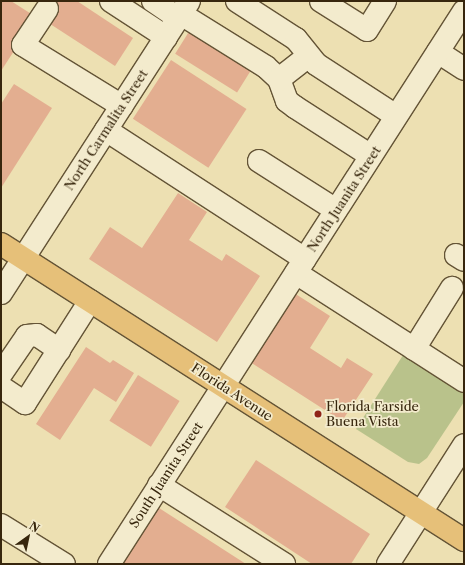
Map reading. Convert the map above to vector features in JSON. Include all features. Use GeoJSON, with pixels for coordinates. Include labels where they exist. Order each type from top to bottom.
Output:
{"type":"FeatureCollection","features":[{"type":"Feature","properties":{"kind":"main road","name":"Florida Avenue"},"geometry":{"type":"LineString","coordinates":[[1,244],[464,540]]}},
{"type":"Feature","properties":{"kind":"street"},"geometry":{"type":"LineString","coordinates":[[111,1],[166,37]]}},
{"type":"Feature","properties":{"kind":"street"},"geometry":{"type":"LineString","coordinates":[[153,1],[183,11],[266,67],[279,79],[291,104],[371,156]]}},
{"type":"Feature","properties":{"kind":"street"},"geometry":{"type":"LineString","coordinates":[[237,1],[291,35],[308,56],[326,71],[396,116]]}},
{"type":"Feature","properties":{"kind":"street"},"geometry":{"type":"LineString","coordinates":[[332,4],[367,30],[385,1]]}},
{"type":"Feature","properties":{"kind":"street"},"geometry":{"type":"LineString","coordinates":[[44,4],[24,45],[122,106]]}},
{"type":"Feature","properties":{"kind":"street","name":"North Carmalita Street"},"geometry":{"type":"LineString","coordinates":[[1,293],[183,11]]}},
{"type":"Feature","properties":{"kind":"street","name":"North Juanita Street"},"geometry":{"type":"LineString","coordinates":[[223,386],[464,11]]}},
{"type":"Feature","properties":{"kind":"street"},"geometry":{"type":"LineString","coordinates":[[438,52],[464,69]]}},
{"type":"Feature","properties":{"kind":"street"},"geometry":{"type":"LineString","coordinates":[[279,79],[308,56]]}},
{"type":"Feature","properties":{"kind":"street"},"geometry":{"type":"LineString","coordinates":[[106,130],[300,266],[414,349],[464,381]]}},
{"type":"Feature","properties":{"kind":"street"},"geometry":{"type":"LineString","coordinates":[[259,161],[336,210]]}},
{"type":"Feature","properties":{"kind":"street"},"geometry":{"type":"LineString","coordinates":[[414,349],[452,288]]}},
{"type":"Feature","properties":{"kind":"street"},"geometry":{"type":"LineString","coordinates":[[1,387],[25,403],[90,301]]}},
{"type":"Feature","properties":{"kind":"street"},"geometry":{"type":"LineString","coordinates":[[1,374],[27,336],[37,335],[59,350]]}},
{"type":"Feature","properties":{"kind":"street","name":"South Juanita Street"},"geometry":{"type":"LineString","coordinates":[[109,564],[223,386]]}},
{"type":"Feature","properties":{"kind":"street"},"geometry":{"type":"LineString","coordinates":[[388,564],[464,445]]}},
{"type":"Feature","properties":{"kind":"street"},"geometry":{"type":"LineString","coordinates":[[159,485],[279,563]]}},
{"type":"Feature","properties":{"kind":"street"},"geometry":{"type":"LineString","coordinates":[[1,525],[56,562]]}},
{"type":"Feature","properties":{"kind":"green space"},"geometry":{"type":"Polygon","coordinates":[[[405,352],[464,388],[464,402],[427,458],[419,464],[408,462],[356,429],[405,352]]]}},
{"type":"Feature","properties":{"kind":"building"},"geometry":{"type":"Polygon","coordinates":[[[1,1],[11,1],[36,17],[1,71],[1,1]]]}},
{"type":"Feature","properties":{"kind":"building"},"geometry":{"type":"Polygon","coordinates":[[[56,1],[77,1],[133,38],[115,66],[44,20],[56,1]]]}},
{"type":"Feature","properties":{"kind":"building"},"geometry":{"type":"Polygon","coordinates":[[[190,30],[252,69],[237,92],[175,54],[190,30]]]}},
{"type":"Feature","properties":{"kind":"building"},"geometry":{"type":"Polygon","coordinates":[[[171,60],[246,109],[208,168],[133,119],[171,60]]]}},
{"type":"Feature","properties":{"kind":"building"},"geometry":{"type":"Polygon","coordinates":[[[14,84],[52,108],[1,188],[1,104],[14,84]]]}},
{"type":"Feature","properties":{"kind":"building"},"geometry":{"type":"Polygon","coordinates":[[[178,193],[207,212],[189,240],[222,261],[226,254],[260,276],[217,342],[89,259],[110,227],[142,248],[178,193]]]}},
{"type":"Feature","properties":{"kind":"building"},"geometry":{"type":"Polygon","coordinates":[[[294,293],[330,316],[310,348],[341,368],[347,358],[373,374],[342,421],[250,362],[294,293]]]}},
{"type":"Feature","properties":{"kind":"building"},"geometry":{"type":"Polygon","coordinates":[[[86,347],[110,363],[113,360],[134,373],[116,402],[94,388],[60,440],[36,424],[86,347]]]}},
{"type":"Feature","properties":{"kind":"building"},"geometry":{"type":"Polygon","coordinates":[[[138,375],[180,401],[151,447],[109,421],[138,375]]]}},
{"type":"Feature","properties":{"kind":"building"},"geometry":{"type":"Polygon","coordinates":[[[256,460],[370,534],[351,564],[312,564],[225,507],[256,460]]]}},
{"type":"Feature","properties":{"kind":"building"},"geometry":{"type":"Polygon","coordinates":[[[159,508],[246,564],[123,564],[159,508]]]}},
{"type":"Feature","properties":{"kind":"place","name":"Florida Farside Buena Vista"},"geometry":{"type":"Point","coordinates":[318,414]}}]}
